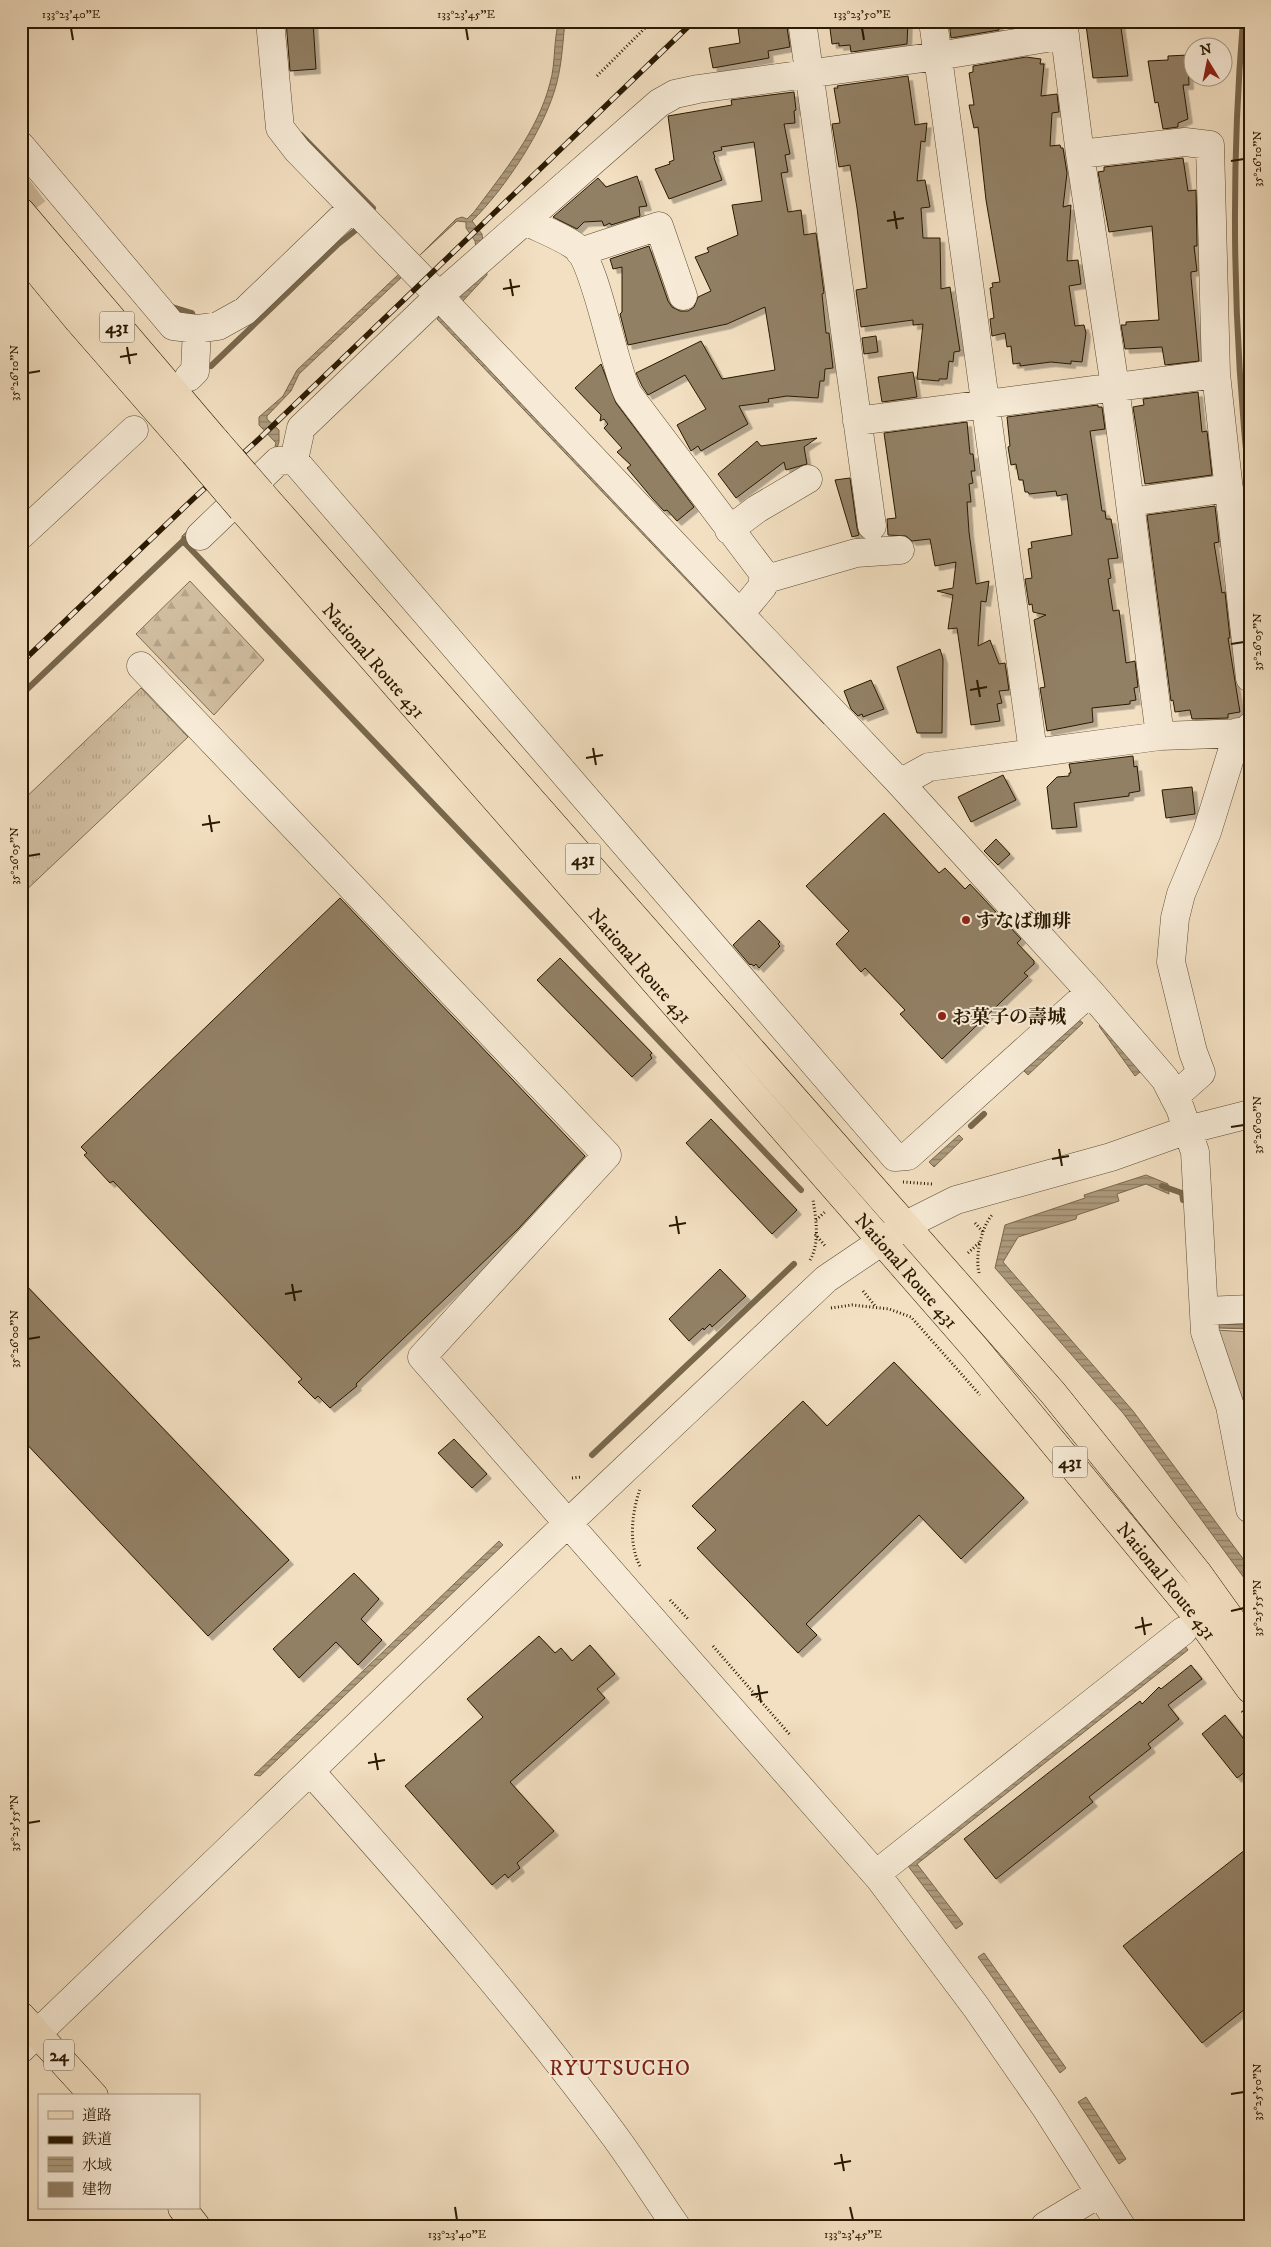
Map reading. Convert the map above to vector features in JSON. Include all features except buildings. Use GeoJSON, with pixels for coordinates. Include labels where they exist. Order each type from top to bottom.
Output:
{"type":"FeatureCollection","features":[{"type":"Feature","properties":{"kind":"main road","name":"National Route 431"},"geometry":{"type":"LineString","coordinates":[[21,212],[204,447]]}},
{"type":"Feature","properties":{"kind":"main road","name":"National Route 431"},"geometry":{"type":"LineString","coordinates":[[21,251],[78,320],[204,447],[1054,1392],[1197,1572],[1250,1646]]}},
{"type":"Feature","properties":{"kind":"main road","name":"National Route 431"},"geometry":{"type":"LineString","coordinates":[[252,501],[981,1355],[1201,1621],[1245,1699]]}},
{"type":"Feature","properties":{"kind":"main road","name":"24"},"geometry":{"type":"LineString","coordinates":[[27,2033],[92,2094]]}},
{"type":"Feature","properties":{"kind":"main road"},"geometry":{"type":"LineString","coordinates":[[184,2210],[196,2226]]}},
{"type":"Feature","properties":{"kind":"street"},"geometry":{"type":"LineString","coordinates":[[270,21],[280,128],[297,150],[439,296],[900,783],[1153,1062],[1165,1079],[1195,1152],[1205,1332],[1230,1406],[1250,1509]]}},
{"type":"Feature","properties":{"kind":"street"},"geometry":{"type":"LineString","coordinates":[[802,21],[872,526]]}},
{"type":"Feature","properties":{"kind":"street"},"geometry":{"type":"LineString","coordinates":[[933,21],[1033,752]]}},
{"type":"Feature","properties":{"kind":"street"},"geometry":{"type":"LineString","coordinates":[[294,460],[301,428],[439,296],[659,103],[675,94],[698,89],[938,56],[1064,28],[1080,154],[1115,387],[1160,736]]}},
{"type":"Feature","properties":{"kind":"street"},"geometry":{"type":"LineString","coordinates":[[1080,154],[1185,142],[1210,145],[1216,374],[1250,678]]}},
{"type":"Feature","properties":{"kind":"street"},"geometry":{"type":"LineString","coordinates":[[21,146],[43,185],[173,326],[197,329],[218,326],[245,311],[352,208]]}},
{"type":"Feature","properties":{"kind":"street"},"geometry":{"type":"LineString","coordinates":[[525,221],[577,248],[585,258],[601,305],[620,374],[628,394],[764,574],[763,586],[740,614]]}},
{"type":"Feature","properties":{"kind":"street"},"geometry":{"type":"LineString","coordinates":[[580,252],[659,226],[683,296]]}},
{"type":"Feature","properties":{"kind":"street"},"geometry":{"type":"LineString","coordinates":[[190,377],[195,371],[197,329]]}},
{"type":"Feature","properties":{"kind":"street"},"geometry":{"type":"LineString","coordinates":[[857,421],[1216,374]]}},
{"type":"Feature","properties":{"kind":"street"},"geometry":{"type":"LineString","coordinates":[[21,535],[134,430]]}},
{"type":"Feature","properties":{"kind":"street"},"geometry":{"type":"LineString","coordinates":[[200,536],[278,461],[294,460]]}},
{"type":"Feature","properties":{"kind":"street"},"geometry":{"type":"LineString","coordinates":[[294,460],[896,1157],[908,1156],[1090,992]]}},
{"type":"Feature","properties":{"kind":"street"},"geometry":{"type":"LineString","coordinates":[[729,530],[757,509],[808,479]]}},
{"type":"Feature","properties":{"kind":"street"},"geometry":{"type":"LineString","coordinates":[[1130,502],[1229,488]]}},
{"type":"Feature","properties":{"kind":"street"},"geometry":{"type":"LineString","coordinates":[[763,580],[777,578],[803,567],[856,553],[900,550]]}},
{"type":"Feature","properties":{"kind":"street"},"geometry":{"type":"LineString","coordinates":[[141,666],[607,1155],[422,1357],[876,1874],[976,2007],[1121,2226]]}},
{"type":"Feature","properties":{"kind":"street"},"geometry":{"type":"LineString","coordinates":[[900,783],[929,767],[1160,736],[1244,729],[1207,832],[1181,894],[1175,918],[1171,962],[1192,1052],[1201,1072],[1174,1097]]}},
{"type":"Feature","properties":{"kind":"street"},"geometry":{"type":"LineString","coordinates":[[27,2033],[311,1772],[567,1524],[826,1279],[882,1240],[956,1200],[1111,1156],[1187,1130],[1250,1114]]}},
{"type":"Feature","properties":{"kind":"street"},"geometry":{"type":"LineString","coordinates":[[1205,1310],[1250,1309]]}},
{"type":"Feature","properties":{"kind":"street"},"geometry":{"type":"LineString","coordinates":[[876,1874],[1183,1631]]}},
{"type":"Feature","properties":{"kind":"street"},"geometry":{"type":"LineString","coordinates":[[311,1772],[437,1914],[508,1999],[617,2138],[676,2226]]}},
{"type":"Feature","properties":{"kind":"street"},"geometry":{"type":"LineString","coordinates":[[1045,2226],[1100,2193]]}},
{"type":"Feature","properties":{"kind":"path"},"geometry":{"type":"LineString","coordinates":[[597,76],[652,21]]}},
{"type":"Feature","properties":{"kind":"path"},"geometry":{"type":"LineString","coordinates":[[809,1261],[814,1253],[815,1234],[812,1195]]}},
{"type":"Feature","properties":{"kind":"path"},"geometry":{"type":"LineString","coordinates":[[980,1274],[978,1266],[983,1232],[988,1220],[997,1209]]}},
{"type":"Feature","properties":{"kind":"path"},"geometry":{"type":"LineString","coordinates":[[815,1220],[827,1211]]}},
{"type":"Feature","properties":{"kind":"path"},"geometry":{"type":"LineString","coordinates":[[976,1223],[983,1232]]}},
{"type":"Feature","properties":{"kind":"path"},"geometry":{"type":"LineString","coordinates":[[815,1234],[826,1247]]}},
{"type":"Feature","properties":{"kind":"path"},"geometry":{"type":"LineString","coordinates":[[968,1253],[981,1241]]}},
{"type":"Feature","properties":{"kind":"path"},"geometry":{"type":"LineString","coordinates":[[863,1291],[876,1308]]}},
{"type":"Feature","properties":{"kind":"path"},"geometry":{"type":"LineString","coordinates":[[826,1310],[852,1305],[889,1308],[911,1317],[983,1398]]}},
{"type":"Feature","properties":{"kind":"path"},"geometry":{"type":"LineString","coordinates":[[898,1312],[904,1308]]}},
{"type":"Feature","properties":{"kind":"path"},"geometry":{"type":"LineString","coordinates":[[572,1478],[585,1476]]}},
{"type":"Feature","properties":{"kind":"path"},"geometry":{"type":"LineString","coordinates":[[641,1486],[636,1502],[633,1531],[634,1549],[638,1564],[643,1572]]}},
{"type":"Feature","properties":{"kind":"path"},"geometry":{"type":"LineString","coordinates":[[669,1600],[689,1620]]}},
{"type":"Feature","properties":{"kind":"path"},"geometry":{"type":"LineString","coordinates":[[713,1646],[791,1736]]}},
{"type":"Feature","properties":{"kind":"path"},"geometry":{"type":"LineString","coordinates":[[1245,1699],[1250,1721]]}},
{"type":"Feature","properties":{"kind":"green space"},"geometry":{"type":"Polygon","coordinates":[[[190,581],[264,660],[214,715],[136,634],[190,581]]]}},
{"type":"Feature","properties":{"kind":"green space"},"geometry":{"type":"Polygon","coordinates":[[[141,688],[188,737],[21,895],[21,802],[141,688]]]}},
{"type":"Feature","properties":{"kind":"green space"},"geometry":{"type":"Polygon","coordinates":[[[1215,1330],[1250,1332],[1250,1473],[1215,1330]]]}},
{"type":"Feature","properties":{"kind":"water"},"geometry":{"type":"Polygon","coordinates":[[[559,21],[565,21],[563,44],[559,74],[552,100],[523,156],[498,192],[472,221],[482,234],[487,275],[463,301],[457,298],[480,275],[475,241],[466,228],[466,222],[457,221],[420,255],[456,219],[462,217],[467,219],[474,212],[508,167],[528,135],[537,118],[550,83],[559,21]]]}},
{"type":"Feature","properties":{"kind":"water"},"geometry":{"type":"Polygon","coordinates":[[[401,272],[404,275],[299,374],[291,391],[267,416],[267,419],[279,430],[279,442],[276,451],[185,538],[186,543],[183,546],[182,536],[274,450],[276,443],[259,425],[259,417],[283,396],[297,370],[401,272]]]}},
{"type":"Feature","properties":{"kind":"water"},"geometry":{"type":"Polygon","coordinates":[[[442,314],[829,720],[824,724],[437,319],[442,314]]]}},
{"type":"Feature","properties":{"kind":"water"},"geometry":{"type":"Polygon","coordinates":[[[1078,1019],[1083,1023],[1028,1075],[1024,1071],[1078,1019]]]}},
{"type":"Feature","properties":{"kind":"water"},"geometry":{"type":"Polygon","coordinates":[[[1103,1022],[1140,1072],[1135,1076],[1099,1026],[1103,1022]]]}},
{"type":"Feature","properties":{"kind":"water"},"geometry":{"type":"Polygon","coordinates":[[[959,1135],[963,1139],[934,1167],[929,1162],[959,1135]]]}},
{"type":"Feature","properties":{"kind":"water"},"geometry":{"type":"Polygon","coordinates":[[[1146,1175],[1168,1184],[1169,1194],[1146,1184],[1117,1194],[1119,1201],[1077,1215],[1076,1219],[1018,1237],[1003,1262],[1133,1411],[1250,1568],[1250,1586],[1123,1413],[995,1268],[1005,1225],[1085,1198],[1084,1195],[1146,1175]]]}},
{"type":"Feature","properties":{"kind":"water"},"geometry":{"type":"Polygon","coordinates":[[[1219,1324],[1250,1325],[1250,1329],[1219,1328],[1219,1324]]]}},
{"type":"Feature","properties":{"kind":"water"},"geometry":{"type":"Polygon","coordinates":[[[499,1541],[503,1545],[260,1776],[254,1775],[499,1541]]]}},
{"type":"Feature","properties":{"kind":"water"},"geometry":{"type":"Polygon","coordinates":[[[1183,1643],[1188,1650],[917,1864],[963,1924],[956,1929],[905,1862],[1183,1643]]]}},
{"type":"Feature","properties":{"kind":"water"},"geometry":{"type":"Polygon","coordinates":[[[984,1953],[1066,2068],[1060,2073],[978,1957],[984,1953]]]}},
{"type":"Feature","properties":{"kind":"water"},"geometry":{"type":"Polygon","coordinates":[[[1086,2097],[1126,2159],[1119,2164],[1078,2102],[1086,2097]]]}},
{"type":"Feature","properties":{"kind":"waterway"},"geometry":{"type":"LineString","coordinates":[[1243,21],[1236,139],[1235,256],[1240,373],[1250,490]]}},
{"type":"Feature","properties":{"kind":"waterway"},"geometry":{"type":"LineString","coordinates":[[301,135],[373,208]]}},
{"type":"Feature","properties":{"kind":"waterway"},"geometry":{"type":"LineString","coordinates":[[211,366],[337,245],[361,226]]}},
{"type":"Feature","properties":{"kind":"waterway"},"geometry":{"type":"LineString","coordinates":[[169,306],[192,313],[195,321]]}},
{"type":"Feature","properties":{"kind":"waterway"},"geometry":{"type":"LineString","coordinates":[[21,695],[184,539]]}},
{"type":"Feature","properties":{"kind":"waterway"},"geometry":{"type":"LineString","coordinates":[[183,541],[801,1190]]}},
{"type":"Feature","properties":{"kind":"waterway"},"geometry":{"type":"LineString","coordinates":[[971,1126],[984,1114]]}},
{"type":"Feature","properties":{"kind":"waterway"},"geometry":{"type":"LineString","coordinates":[[1162,1186],[1182,1193],[1183,1200]]}},
{"type":"Feature","properties":{"kind":"waterway"},"geometry":{"type":"LineString","coordinates":[[592,1455],[794,1264]]}},
{"type":"Feature","properties":{"kind":"tunnel"},"geometry":{"type":"LineString","coordinates":[[21,202],[37,190]]}},
{"type":"Feature","properties":{"kind":"railway"},"geometry":{"type":"LineString","coordinates":[[21,663],[193,499],[260,438],[694,21]]}},
{"type":"Feature","properties":{"kind":"place","name":"すなば珈琲"},"geometry":{"type":"Point","coordinates":[966,920]}},
{"type":"Feature","properties":{"kind":"place","name":"お菓子の壽城"},"geometry":{"type":"Point","coordinates":[942,1016]}},
{"type":"Feature","properties":{"kind":"district","name":"RYUTSUCHO"},"geometry":{"type":"Point","coordinates":[620,2068]}}]}
